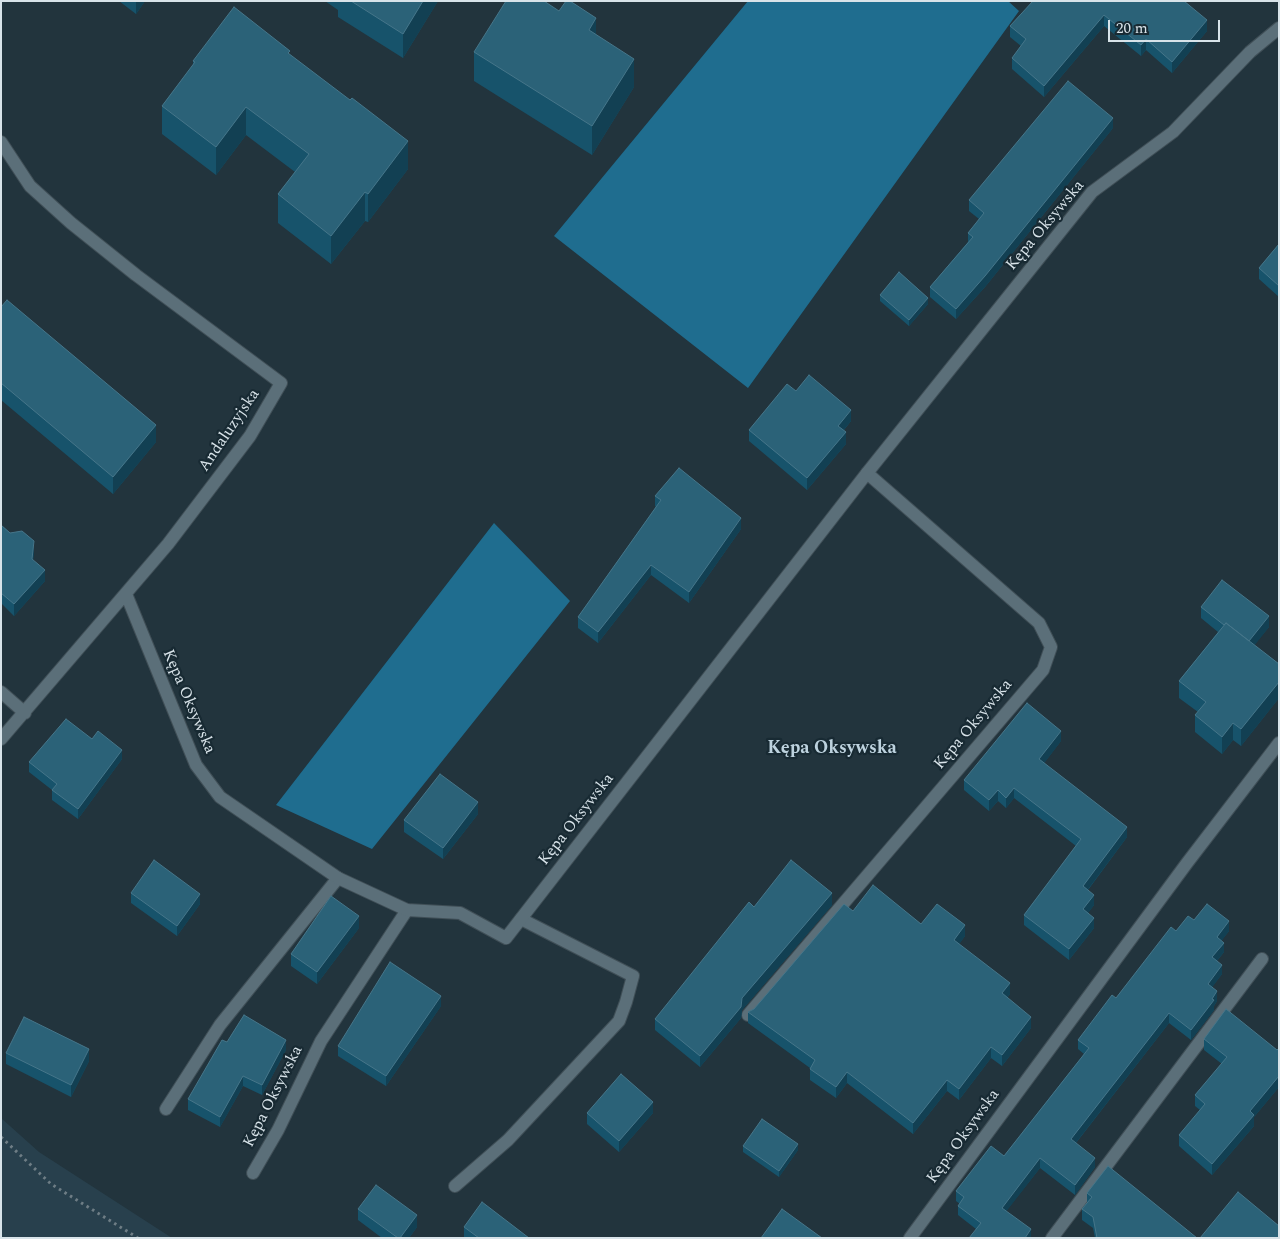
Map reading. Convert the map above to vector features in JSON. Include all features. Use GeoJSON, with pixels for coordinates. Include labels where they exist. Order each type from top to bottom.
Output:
{"type":"FeatureCollection","features":[{"type":"Feature","properties":{"kind":"street","name":"Kępa Oksywska"},"geometry":{"type":"LineString","coordinates":[[126,594],[196,765],[220,797],[338,878],[408,910],[460,913],[506,938],[867,473],[1092,192],[1173,132],[1250,52],[1279,28]]}},
{"type":"Feature","properties":{"kind":"street","name":"Andaluzyjska"},"geometry":{"type":"LineString","coordinates":[[1,142],[30,186],[71,223],[144,281],[280,383],[250,436],[168,544],[1,739]]}},
{"type":"Feature","properties":{"kind":"street","name":"Kępa Oksywska"},"geometry":{"type":"LineString","coordinates":[[748,1015],[1043,670],[1051,647],[1039,623],[867,473]]}},
{"type":"Feature","properties":{"kind":"street"},"geometry":{"type":"LineString","coordinates":[[1,692],[25,713]]}},
{"type":"Feature","properties":{"kind":"street","name":"Kępa Oksywska"},"geometry":{"type":"LineString","coordinates":[[910,1238],[1187,863],[1279,743]]}},
{"type":"Feature","properties":{"kind":"street"},"geometry":{"type":"LineString","coordinates":[[166,1109],[220,1025],[338,878]]}},
{"type":"Feature","properties":{"kind":"street","name":"Kępa Oksywska"},"geometry":{"type":"LineString","coordinates":[[253,1173],[278,1130],[321,1041],[408,910]]}},
{"type":"Feature","properties":{"kind":"street"},"geometry":{"type":"LineString","coordinates":[[455,1186],[508,1140],[619,1021],[634,976],[522,919]]}},
{"type":"Feature","properties":{"kind":"street"},"geometry":{"type":"LineString","coordinates":[[1052,1238],[1262,959]]}},
{"type":"Feature","properties":{"kind":"path"},"geometry":{"type":"LineString","coordinates":[[1,1137],[51,1184],[138,1238]]}},
{"type":"Feature","properties":{"kind":"shaded area"},"geometry":{"type":"Polygon","coordinates":[[[748,1],[1008,1],[1019,11],[748,388],[554,236],[748,1]]]}},
{"type":"Feature","properties":{"kind":"shaded area"},"geometry":{"type":"Polygon","coordinates":[[[494,523],[570,601],[372,849],[276,805],[494,523]]]}},
{"type":"Feature","properties":{"kind":"shaded area"},"geometry":{"type":"Polygon","coordinates":[[[1,1118],[39,1152],[172,1238],[1,1238],[1,1118]]]}},
{"type":"Feature","properties":{"kind":"building"},"geometry":{"type":"Polygon","coordinates":[[[351,1],[423,1],[403,34],[351,1]]]}},
{"type":"Feature","properties":{"kind":"building"},"geometry":{"type":"Polygon","coordinates":[[[506,1],[544,1],[559,11],[566,1],[570,1],[596,18],[589,30],[634,59],[592,126],[474,52],[506,1]]]}},
{"type":"Feature","properties":{"kind":"building"},"geometry":{"type":"Polygon","coordinates":[[[1033,1],[1184,1],[1207,20],[1172,62],[1146,39],[1141,45],[1104,15],[1044,86],[1012,58],[1026,39],[1010,26],[1033,1]]]}},
{"type":"Feature","properties":{"kind":"building"},"geometry":{"type":"Polygon","coordinates":[[[234,7],[290,51],[288,53],[350,100],[352,98],[408,141],[368,194],[365,192],[331,236],[278,194],[309,154],[246,107],[216,147],[162,106],[234,7]]]}},
{"type":"Feature","properties":{"kind":"building"},"geometry":{"type":"Polygon","coordinates":[[[1068,81],[1113,118],[956,309],[930,287],[973,237],[968,233],[984,213],[969,200],[1068,81]]]}},
{"type":"Feature","properties":{"kind":"building"},"geometry":{"type":"Polygon","coordinates":[[[1279,244],[1279,286],[1259,268],[1279,244]]]}},
{"type":"Feature","properties":{"kind":"building"},"geometry":{"type":"Polygon","coordinates":[[[899,272],[928,298],[909,320],[880,295],[899,272]]]}},
{"type":"Feature","properties":{"kind":"building"},"geometry":{"type":"Polygon","coordinates":[[[7,300],[156,425],[113,477],[1,383],[1,307],[7,300]]]}},
{"type":"Feature","properties":{"kind":"building"},"geometry":{"type":"Polygon","coordinates":[[[809,375],[851,410],[838,426],[846,432],[807,478],[749,430],[787,384],[796,391],[809,375]]]}},
{"type":"Feature","properties":{"kind":"building"},"geometry":{"type":"Polygon","coordinates":[[[679,468],[741,518],[689,592],[651,565],[598,632],[578,617],[661,500],[655,496],[679,468]]]}},
{"type":"Feature","properties":{"kind":"building"},"geometry":{"type":"Polygon","coordinates":[[[1,525],[10,533],[22,531],[34,541],[32,559],[45,570],[14,604],[1,593],[1,525]]]}},
{"type":"Feature","properties":{"kind":"building"},"geometry":{"type":"Polygon","coordinates":[[[1222,580],[1269,616],[1249,641],[1201,607],[1222,580]]]}},
{"type":"Feature","properties":{"kind":"building"},"geometry":{"type":"Polygon","coordinates":[[[1226,623],[1279,664],[1279,682],[1241,729],[1233,723],[1222,737],[1195,715],[1206,702],[1179,681],[1226,623]]]}},
{"type":"Feature","properties":{"kind":"building"},"geometry":{"type":"Polygon","coordinates":[[[1027,703],[1061,731],[1039,759],[1127,827],[1083,886],[1094,895],[1083,909],[1094,918],[1069,949],[1024,915],[1081,839],[1014,788],[1006,798],[998,790],[989,800],[964,780],[1027,703]]]}},
{"type":"Feature","properties":{"kind":"building"},"geometry":{"type":"Polygon","coordinates":[[[66,719],[92,739],[98,731],[122,750],[78,809],[52,790],[57,784],[29,762],[66,719]]]}},
{"type":"Feature","properties":{"kind":"building"},"geometry":{"type":"Polygon","coordinates":[[[440,774],[478,802],[443,848],[404,820],[440,774]]]}},
{"type":"Feature","properties":{"kind":"building"},"geometry":{"type":"Polygon","coordinates":[[[154,860],[200,894],[177,926],[131,893],[154,860]]]}},
{"type":"Feature","properties":{"kind":"building"},"geometry":{"type":"Polygon","coordinates":[[[791,860],[832,893],[742,998],[741,1007],[700,1056],[655,1019],[749,902],[754,907],[791,860]]]}},
{"type":"Feature","properties":{"kind":"building"},"geometry":{"type":"Polygon","coordinates":[[[873,885],[921,924],[937,904],[965,925],[954,940],[1010,983],[1002,993],[1031,1017],[1002,1055],[991,1047],[959,1089],[947,1080],[913,1123],[847,1072],[836,1087],[810,1069],[815,1060],[748,1012],[754,1009],[844,904],[853,911],[873,885]]]}},
{"type":"Feature","properties":{"kind":"building"},"geometry":{"type":"Polygon","coordinates":[[[331,896],[359,916],[317,972],[291,954],[331,896]]]}},
{"type":"Feature","properties":{"kind":"building"},"geometry":{"type":"Polygon","coordinates":[[[1207,904],[1229,921],[1217,937],[1224,943],[1212,957],[1222,965],[1208,984],[1217,991],[1212,999],[1214,1000],[1191,1030],[1169,1013],[1071,1139],[1095,1158],[1075,1185],[1040,1158],[1002,1208],[1031,1229],[1025,1238],[969,1238],[981,1223],[958,1206],[964,1197],[956,1191],[991,1146],[1004,1156],[1089,1048],[1078,1040],[1112,995],[1116,998],[1171,927],[1176,931],[1188,916],[1194,920],[1207,904]]]}},
{"type":"Feature","properties":{"kind":"building"},"geometry":{"type":"Polygon","coordinates":[[[390,962],[441,996],[386,1076],[338,1046],[390,962]]]}},
{"type":"Feature","properties":{"kind":"building"},"geometry":{"type":"Polygon","coordinates":[[[1226,1009],[1277,1050],[1279,1048],[1279,1076],[1250,1111],[1254,1115],[1212,1164],[1179,1135],[1205,1104],[1195,1095],[1227,1057],[1204,1039],[1226,1009]]]}},
{"type":"Feature","properties":{"kind":"building"},"geometry":{"type":"Polygon","coordinates":[[[244,1015],[286,1040],[262,1085],[243,1076],[220,1117],[188,1099],[222,1040],[227,1042],[244,1015]]]}},
{"type":"Feature","properties":{"kind":"building"},"geometry":{"type":"Polygon","coordinates":[[[24,1017],[89,1049],[71,1085],[6,1053],[24,1017]]]}},
{"type":"Feature","properties":{"kind":"building"},"geometry":{"type":"Polygon","coordinates":[[[621,1074],[653,1102],[619,1141],[587,1113],[621,1074]]]}},
{"type":"Feature","properties":{"kind":"building"},"geometry":{"type":"Polygon","coordinates":[[[762,1119],[798,1144],[779,1171],[743,1146],[762,1119]]]}},
{"type":"Feature","properties":{"kind":"building"},"geometry":{"type":"Polygon","coordinates":[[[1108,1166],[1197,1238],[1097,1238],[1093,1217],[1082,1209],[1092,1197],[1087,1193],[1108,1166]]]}},
{"type":"Feature","properties":{"kind":"building"},"geometry":{"type":"Polygon","coordinates":[[[376,1185],[417,1215],[400,1238],[358,1209],[376,1185]]]}},
{"type":"Feature","properties":{"kind":"building"},"geometry":{"type":"Polygon","coordinates":[[[1238,1192],[1279,1226],[1279,1238],[1200,1238],[1238,1192]]]}},
{"type":"Feature","properties":{"kind":"building"},"geometry":{"type":"Polygon","coordinates":[[[482,1202],[529,1238],[479,1238],[464,1227],[482,1202]]]}},
{"type":"Feature","properties":{"kind":"building"},"geometry":{"type":"Polygon","coordinates":[[[782,1209],[822,1238],[761,1238],[782,1209]]]}},
{"type":"Feature","properties":{"kind":"district","name":"Kępa Oksywska"},"geometry":{"type":"Point","coordinates":[832,749]}}]}
